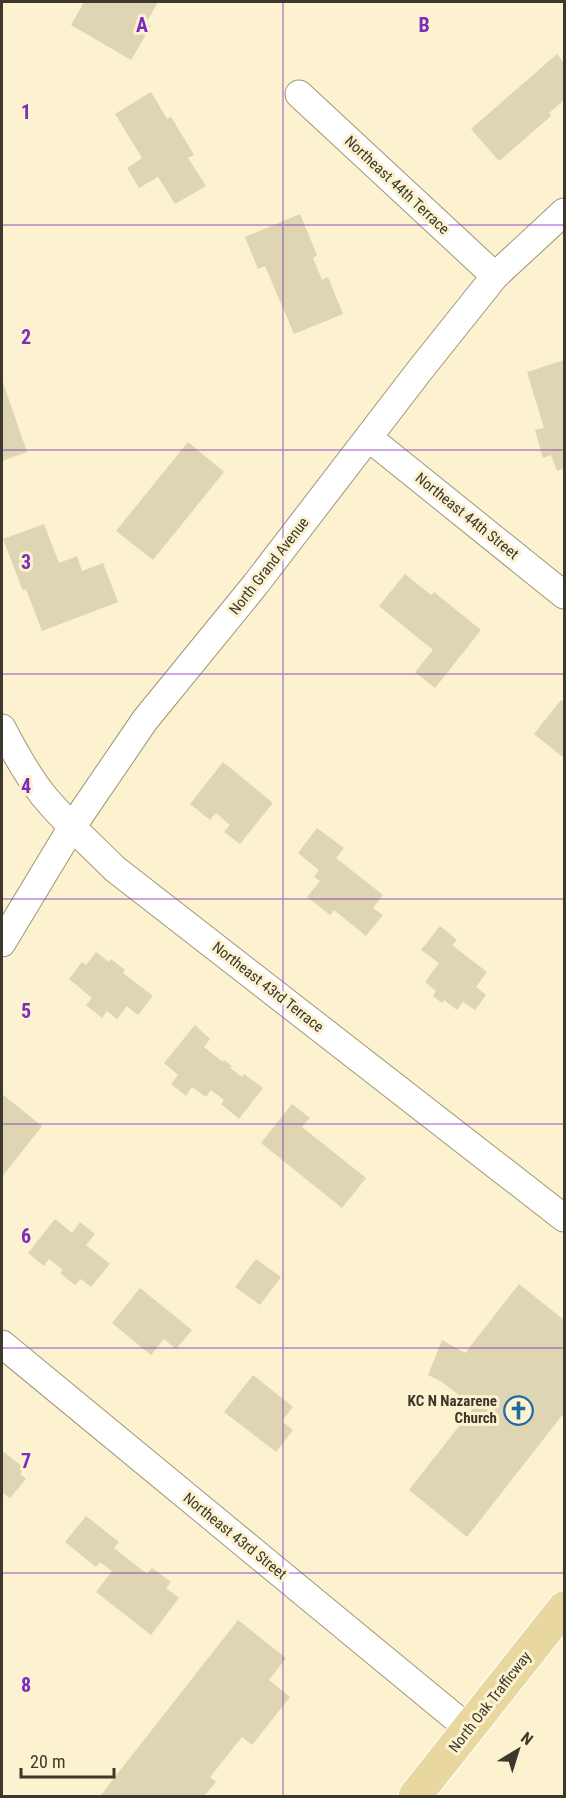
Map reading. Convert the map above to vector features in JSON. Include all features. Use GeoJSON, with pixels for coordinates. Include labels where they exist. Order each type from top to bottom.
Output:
{"type":"FeatureCollection","features":[{"type":"Feature","properties":{"kind":"main road","name":"North Oak Trafficway"},"geometry":{"type":"LineString","coordinates":[[415,1797],[564,1608]]}},
{"type":"Feature","properties":{"kind":"street","name":"Northeast 44th Terrace"},"geometry":{"type":"LineString","coordinates":[[299,94],[495,276]]}},
{"type":"Feature","properties":{"kind":"street","name":"North Grand Avenue"},"geometry":{"type":"LineString","coordinates":[[2,943],[72,827],[145,720],[255,585],[495,276],[564,212]]}},
{"type":"Feature","properties":{"kind":"street","name":"Northeast 44th Street"},"geometry":{"type":"LineString","coordinates":[[369,438],[564,595]]}},
{"type":"Feature","properties":{"kind":"street","name":"Northeast 43rd Terrace"},"geometry":{"type":"LineString","coordinates":[[2,728],[15,754],[43,795],[115,869],[564,1218]]}},
{"type":"Feature","properties":{"kind":"street","name":"Northeast 43rd Street"},"geometry":{"type":"LineString","coordinates":[[2,1344],[469,1729]]}},
{"type":"Feature","properties":{"kind":"building"},"geometry":{"type":"Polygon","coordinates":[[[84,2],[158,2],[146,23],[151,26],[131,60],[71,25],[84,2]]]}},
{"type":"Feature","properties":{"kind":"building"},"geometry":{"type":"Polygon","coordinates":[[[557,54],[564,63],[564,100],[549,113],[551,116],[499,161],[471,129],[557,54]]]}},
{"type":"Feature","properties":{"kind":"building"},"geometry":{"type":"Polygon","coordinates":[[[151,92],[167,119],[171,117],[194,155],[188,158],[206,186],[175,204],[158,177],[139,188],[127,168],[142,158],[115,114],[151,92]]]}},
{"type":"Feature","properties":{"kind":"building"},"geometry":{"type":"Polygon","coordinates":[[[300,214],[317,255],[313,258],[322,280],[328,277],[343,314],[294,334],[265,266],[258,269],[245,237],[300,214]]]}},
{"type":"Feature","properties":{"kind":"building"},"geometry":{"type":"Polygon","coordinates":[[[564,360],[564,469],[557,471],[551,455],[543,458],[535,430],[544,428],[527,372],[564,360]]]}},
{"type":"Feature","properties":{"kind":"building"},"geometry":{"type":"Polygon","coordinates":[[[2,380],[27,452],[2,461],[2,380]]]}},
{"type":"Feature","properties":{"kind":"building"},"geometry":{"type":"Polygon","coordinates":[[[188,442],[224,472],[153,560],[116,531],[188,442]]]}},
{"type":"Feature","properties":{"kind":"building"},"geometry":{"type":"Polygon","coordinates":[[[44,524],[59,563],[77,556],[82,571],[103,563],[118,602],[42,631],[26,589],[23,591],[3,539],[44,524]]]}},
{"type":"Feature","properties":{"kind":"building"},"geometry":{"type":"Polygon","coordinates":[[[405,574],[431,595],[434,592],[481,630],[435,688],[415,672],[433,650],[379,606],[405,574]]]}},
{"type":"Feature","properties":{"kind":"building"},"geometry":{"type":"Polygon","coordinates":[[[561,700],[564,702],[564,758],[534,734],[561,700]]]}},
{"type":"Feature","properties":{"kind":"building"},"geometry":{"type":"Polygon","coordinates":[[[223,762],[273,803],[240,844],[224,832],[230,825],[216,813],[210,820],[190,804],[223,762]]]}},
{"type":"Feature","properties":{"kind":"building"},"geometry":{"type":"Polygon","coordinates":[[[317,828],[344,848],[336,858],[383,895],[373,908],[383,915],[366,936],[334,910],[330,915],[307,897],[320,881],[314,877],[319,870],[298,853],[317,828]]]}},
{"type":"Feature","properties":{"kind":"building"},"geometry":{"type":"Polygon","coordinates":[[[440,926],[457,940],[452,945],[487,972],[476,987],[486,995],[475,1010],[463,1002],[457,1010],[444,1000],[442,1003],[433,996],[436,991],[425,982],[439,963],[421,950],[440,926]]]}},
{"type":"Feature","properties":{"kind":"building"},"geometry":{"type":"Polygon","coordinates":[[[96,952],[109,962],[111,959],[125,970],[123,973],[153,996],[138,1015],[127,1006],[117,1019],[107,1011],[102,1018],[86,1005],[92,998],[69,979],[82,962],[86,965],[96,952]]]}},
{"type":"Feature","properties":{"kind":"building"},"geometry":{"type":"Polygon","coordinates":[[[195,1025],[210,1039],[204,1047],[232,1066],[230,1068],[242,1077],[244,1074],[263,1088],[239,1119],[221,1104],[224,1100],[211,1090],[206,1097],[192,1087],[186,1096],[171,1084],[178,1075],[164,1063],[195,1025]]]}},
{"type":"Feature","properties":{"kind":"building"},"geometry":{"type":"Polygon","coordinates":[[[2,1094],[42,1126],[2,1177],[2,1094]]]}},
{"type":"Feature","properties":{"kind":"building"},"geometry":{"type":"Polygon","coordinates":[[[292,1104],[310,1118],[302,1127],[366,1178],[342,1208],[261,1143],[292,1104]]]}},
{"type":"Feature","properties":{"kind":"building"},"geometry":{"type":"Polygon","coordinates":[[[55,1219],[72,1233],[80,1222],[95,1234],[86,1245],[110,1264],[91,1287],[81,1279],[75,1285],[60,1273],[63,1270],[49,1259],[44,1266],[28,1253],[55,1219]]]}},
{"type":"Feature","properties":{"kind":"building"},"geometry":{"type":"Polygon","coordinates":[[[256,1259],[281,1277],[260,1305],[235,1287],[256,1259]]]}},
{"type":"Feature","properties":{"kind":"building","name":"KC N Nazarene Church"},"geometry":{"type":"Polygon","coordinates":[[[519,1284],[564,1320],[564,1413],[467,1537],[409,1490],[474,1407],[442,1382],[428,1375],[442,1340],[465,1353],[519,1284]]]}},
{"type":"Feature","properties":{"kind":"building"},"geometry":{"type":"Polygon","coordinates":[[[140,1288],[192,1330],[176,1349],[164,1339],[151,1355],[112,1323],[140,1288]]]}},
{"type":"Feature","properties":{"kind":"building"},"geometry":{"type":"Polygon","coordinates":[[[253,1375],[293,1407],[282,1421],[293,1430],[276,1452],[224,1412],[253,1375]]]}},
{"type":"Feature","properties":{"kind":"building"},"geometry":{"type":"Polygon","coordinates":[[[4,1452],[24,1468],[20,1474],[26,1479],[10,1498],[2,1494],[2,1456],[4,1452]]]}},
{"type":"Feature","properties":{"kind":"building"},"geometry":{"type":"Polygon","coordinates":[[[86,1516],[119,1542],[114,1548],[147,1574],[152,1568],[171,1582],[166,1588],[179,1598],[151,1635],[96,1592],[112,1571],[100,1562],[96,1567],[65,1542],[86,1516]]]}},
{"type":"Feature","properties":{"kind":"building"},"geometry":{"type":"Polygon","coordinates":[[[238,1620],[286,1658],[269,1680],[290,1697],[252,1745],[242,1737],[210,1777],[216,1782],[204,1796],[100,1796],[238,1620]]]}},
{"type":"Feature","properties":{"kind":"place","name":"KC N Nazarene Church"},"geometry":{"type":"Point","coordinates":[518,1410]}}]}
